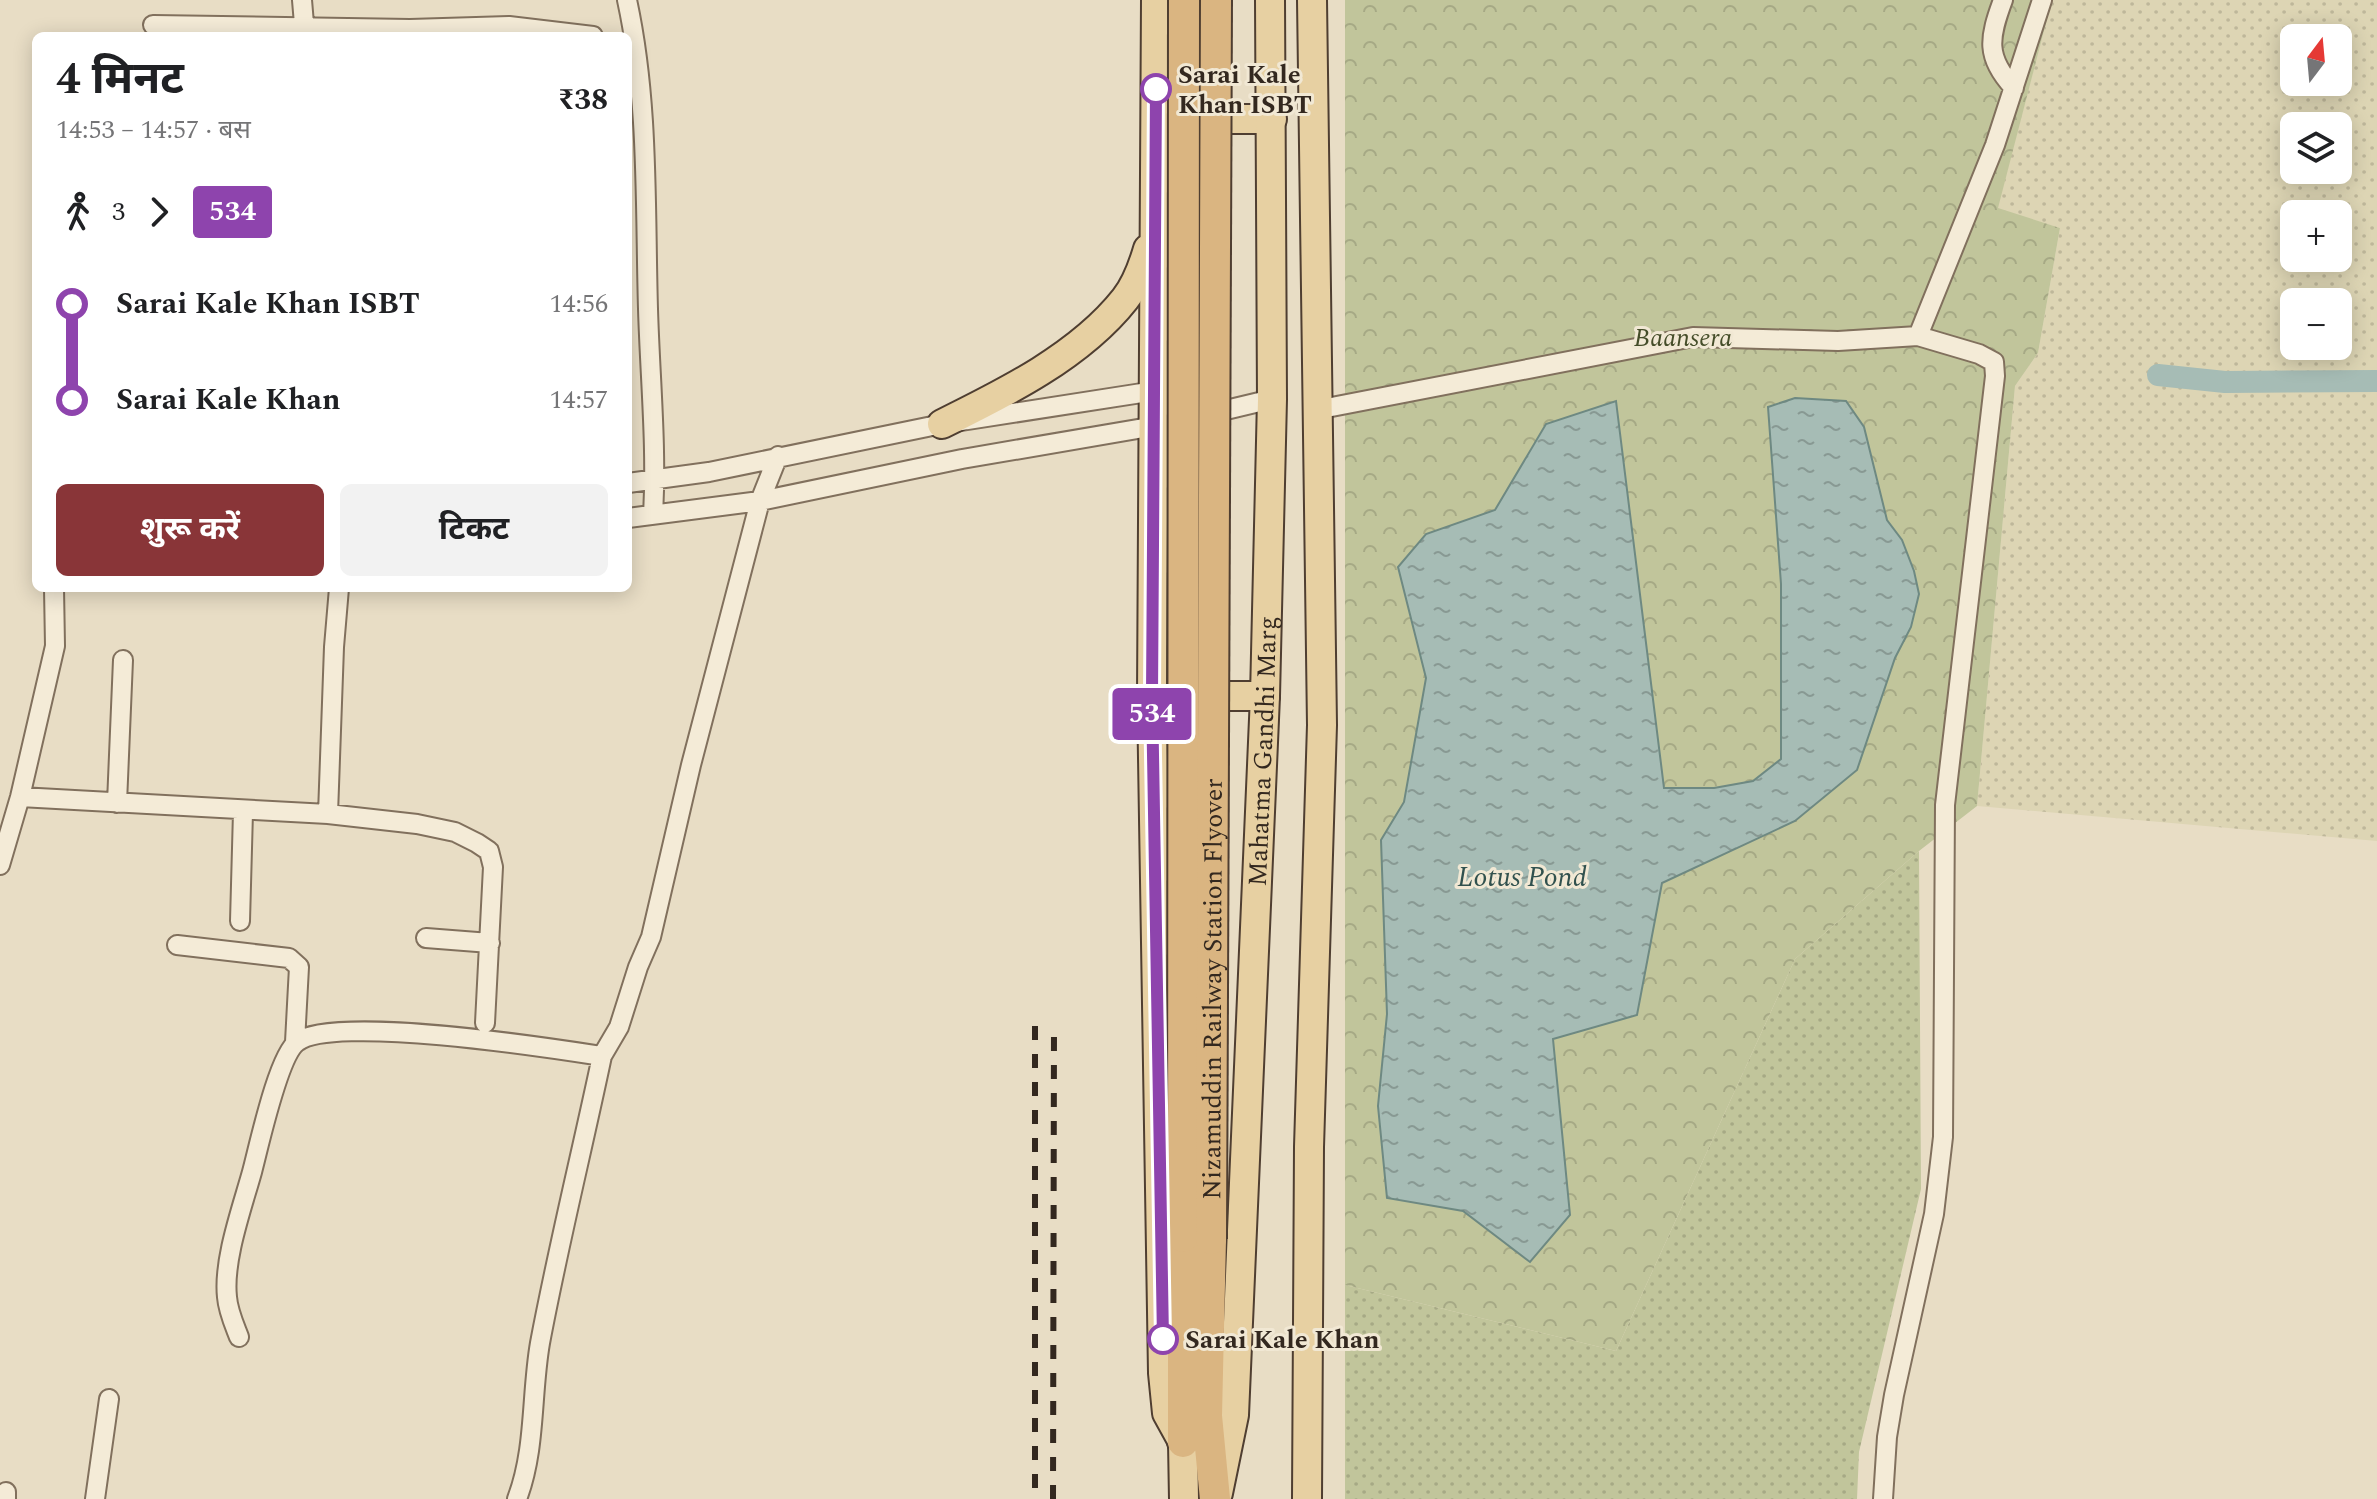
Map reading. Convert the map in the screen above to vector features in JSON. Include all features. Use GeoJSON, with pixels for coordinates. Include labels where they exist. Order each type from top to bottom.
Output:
{"type":"FeatureCollection","features":[{"type":"Feature","properties":{"kind":"highway","name":"Nizamuddin Railway Station Flyover"},"geometry":{"type":"LineString","coordinates":[[1184,0],[1197,1238],[1207,1416],[1216,1499]]}},
{"type":"Feature","properties":{"kind":"highway","name":"Nizamuddin Railway Station Flyover"},"geometry":{"type":"LineString","coordinates":[[1183,1442],[1197,1238],[1216,0]]}},
{"type":"Feature","properties":{"kind":"main road"},"geometry":{"type":"LineString","coordinates":[[1156,0],[1152,696],[1163,1373],[1167,1413],[1183,1442],[1184,1499]]}},
{"type":"Feature","properties":{"kind":"main road","name":"Mahatma Gandhi Marg"},"geometry":{"type":"LineString","coordinates":[[1216,1499],[1234,1415],[1265,696],[1272,399],[1270,0]]}},
{"type":"Feature","properties":{"kind":"main road"},"geometry":{"type":"LineString","coordinates":[[1307,1499],[1309,1147],[1322,725],[1312,0]]}},
{"type":"Feature","properties":{"kind":"main road"},"geometry":{"type":"LineString","coordinates":[[1156,119],[1272,119]]}},
{"type":"Feature","properties":{"kind":"main road"},"geometry":{"type":"LineString","coordinates":[[942,424],[1017,386],[1088,335],[1125,299],[1142,270],[1155,227]]}},
{"type":"Feature","properties":{"kind":"main road"},"geometry":{"type":"LineString","coordinates":[[1152,696],[1265,696]]}},
{"type":"Feature","properties":{"kind":"street"},"geometry":{"type":"LineString","coordinates":[[302,0],[305,31]]}},
{"type":"Feature","properties":{"kind":"street"},"geometry":{"type":"LineString","coordinates":[[627,0],[631,32]]}},
{"type":"Feature","properties":{"kind":"street"},"geometry":{"type":"LineString","coordinates":[[2003,0],[1990,47],[1998,71],[2014,88]]}},
{"type":"Feature","properties":{"kind":"street"},"geometry":{"type":"LineString","coordinates":[[1918,336],[1995,145],[2042,0]]}},
{"type":"Feature","properties":{"kind":"street"},"geometry":{"type":"LineString","coordinates":[[153,25],[305,31],[509,26],[559,32]]}},
{"type":"Feature","properties":{"kind":"street"},"geometry":{"type":"LineString","coordinates":[[632,41],[637,174],[648,308],[655,479],[653,515]]}},
{"type":"Feature","properties":{"kind":"street"},"geometry":{"type":"LineString","coordinates":[[632,307],[648,308]]}},
{"type":"Feature","properties":{"kind":"street"},"geometry":{"type":"LineString","coordinates":[[1316,410],[1693,337],[1838,341],[1918,336],[1979,354],[1994,362],[1995,376],[1945,805],[1943,1137],[1934,1214],[1887,1437],[1883,1499]]}},
{"type":"Feature","properties":{"kind":"street"},"geometry":{"type":"LineString","coordinates":[[632,482],[709,472],[942,424],[1154,390],[1272,399]]}},
{"type":"Feature","properties":{"kind":"street"},"geometry":{"type":"LineString","coordinates":[[632,518],[760,501],[962,459],[1154,427],[1272,399]]}},
{"type":"Feature","properties":{"kind":"street"},"geometry":{"type":"LineString","coordinates":[[517,1499],[524,1481],[533,1421],[540,1345],[602,1056],[619,1027],[651,937],[691,765],[760,501],[778,456]]}},
{"type":"Feature","properties":{"kind":"street"},"geometry":{"type":"LineString","coordinates":[[0,865],[20,797],[55,646],[54,592]]}},
{"type":"Feature","properties":{"kind":"street"},"geometry":{"type":"LineString","coordinates":[[328,814],[339,592]]}},
{"type":"Feature","properties":{"kind":"street"},"geometry":{"type":"LineString","coordinates":[[117,803],[123,660]]}},
{"type":"Feature","properties":{"kind":"street"},"geometry":{"type":"LineString","coordinates":[[20,797],[243,812],[328,814],[417,824],[455,832],[489,851],[493,867],[485,1023]]}},
{"type":"Feature","properties":{"kind":"street"},"geometry":{"type":"LineString","coordinates":[[240,921],[243,812]]}},
{"type":"Feature","properties":{"kind":"street"},"geometry":{"type":"LineString","coordinates":[[426,938],[490,943]]}},
{"type":"Feature","properties":{"kind":"street"},"geometry":{"type":"LineString","coordinates":[[177,945],[289,958],[299,967],[295,1042],[282,1065],[228,1272],[227,1296],[239,1337]]}},
{"type":"Feature","properties":{"kind":"street"},"geometry":{"type":"LineString","coordinates":[[295,1042],[314,1033],[339,1031],[472,1037],[602,1056]]}},
{"type":"Feature","properties":{"kind":"street"},"geometry":{"type":"LineString","coordinates":[[95,1499],[109,1399]]}},
{"type":"Feature","properties":{"kind":"shaded area"},"geometry":{"type":"Polygon","coordinates":[[[2052,0],[2377,0],[2377,841],[1977,806],[2015,386],[2038,353],[2060,228],[1997,209],[2052,0]]]}},
{"type":"Feature","properties":{"kind":"green space","name":"Baansera"},"geometry":{"type":"Polygon","coordinates":[[[1345,0],[2052,0],[1998,208],[2060,228],[2038,353],[2015,386],[1977,806],[1919,851],[1795,959],[1616,1351],[1345,1285],[1345,0]]]}},
{"type":"Feature","properties":{"kind":"green space"},"geometry":{"type":"Polygon","coordinates":[[[1919,851],[1921,1189],[1859,1452],[1857,1499],[1345,1499],[1345,1285],[1616,1351],[1795,959],[1919,851]]]}},
{"type":"Feature","properties":{"kind":"water","name":"Lotus Pond"},"geometry":{"type":"Polygon","coordinates":[[[1795,398],[1846,401],[1864,427],[1887,520],[1902,540],[1914,571],[1919,594],[1911,627],[1895,658],[1857,770],[1795,821],[1662,883],[1637,1015],[1553,1039],[1570,1215],[1530,1262],[1463,1211],[1387,1198],[1378,1106],[1387,1014],[1381,840],[1404,802],[1426,678],[1398,567],[1426,534],[1495,510],[1546,424],[1616,401],[1664,788],[1714,788],[1753,781],[1781,759],[1781,584],[1768,407],[1795,398]]]}},
{"type":"Feature","properties":{"kind":"waterway"},"geometry":{"type":"LineString","coordinates":[[2158,375],[2225,382],[2377,381]]}},
{"type":"Feature","properties":{"kind":"railway"},"geometry":{"type":"LineString","coordinates":[[1035,1026],[1035,1499]]}},
{"type":"Feature","properties":{"kind":"railway"},"geometry":{"type":"LineString","coordinates":[[1053,1499],[1054,1026]]}},
{"type":"Feature","properties":{"kind":"bus line","name":"534"},"geometry":{"type":"LineString","coordinates":[[1156,89],[1152,696],[1163,1339]]}},
{"type":"Feature","properties":{"kind":"place","name":"Sarai Kale Khan ISBT"},"geometry":{"type":"Point","coordinates":[1156,89]}},
{"type":"Feature","properties":{"kind":"place","name":"Sarai Kale Khan"},"geometry":{"type":"Point","coordinates":[1163,1339]}}]}
